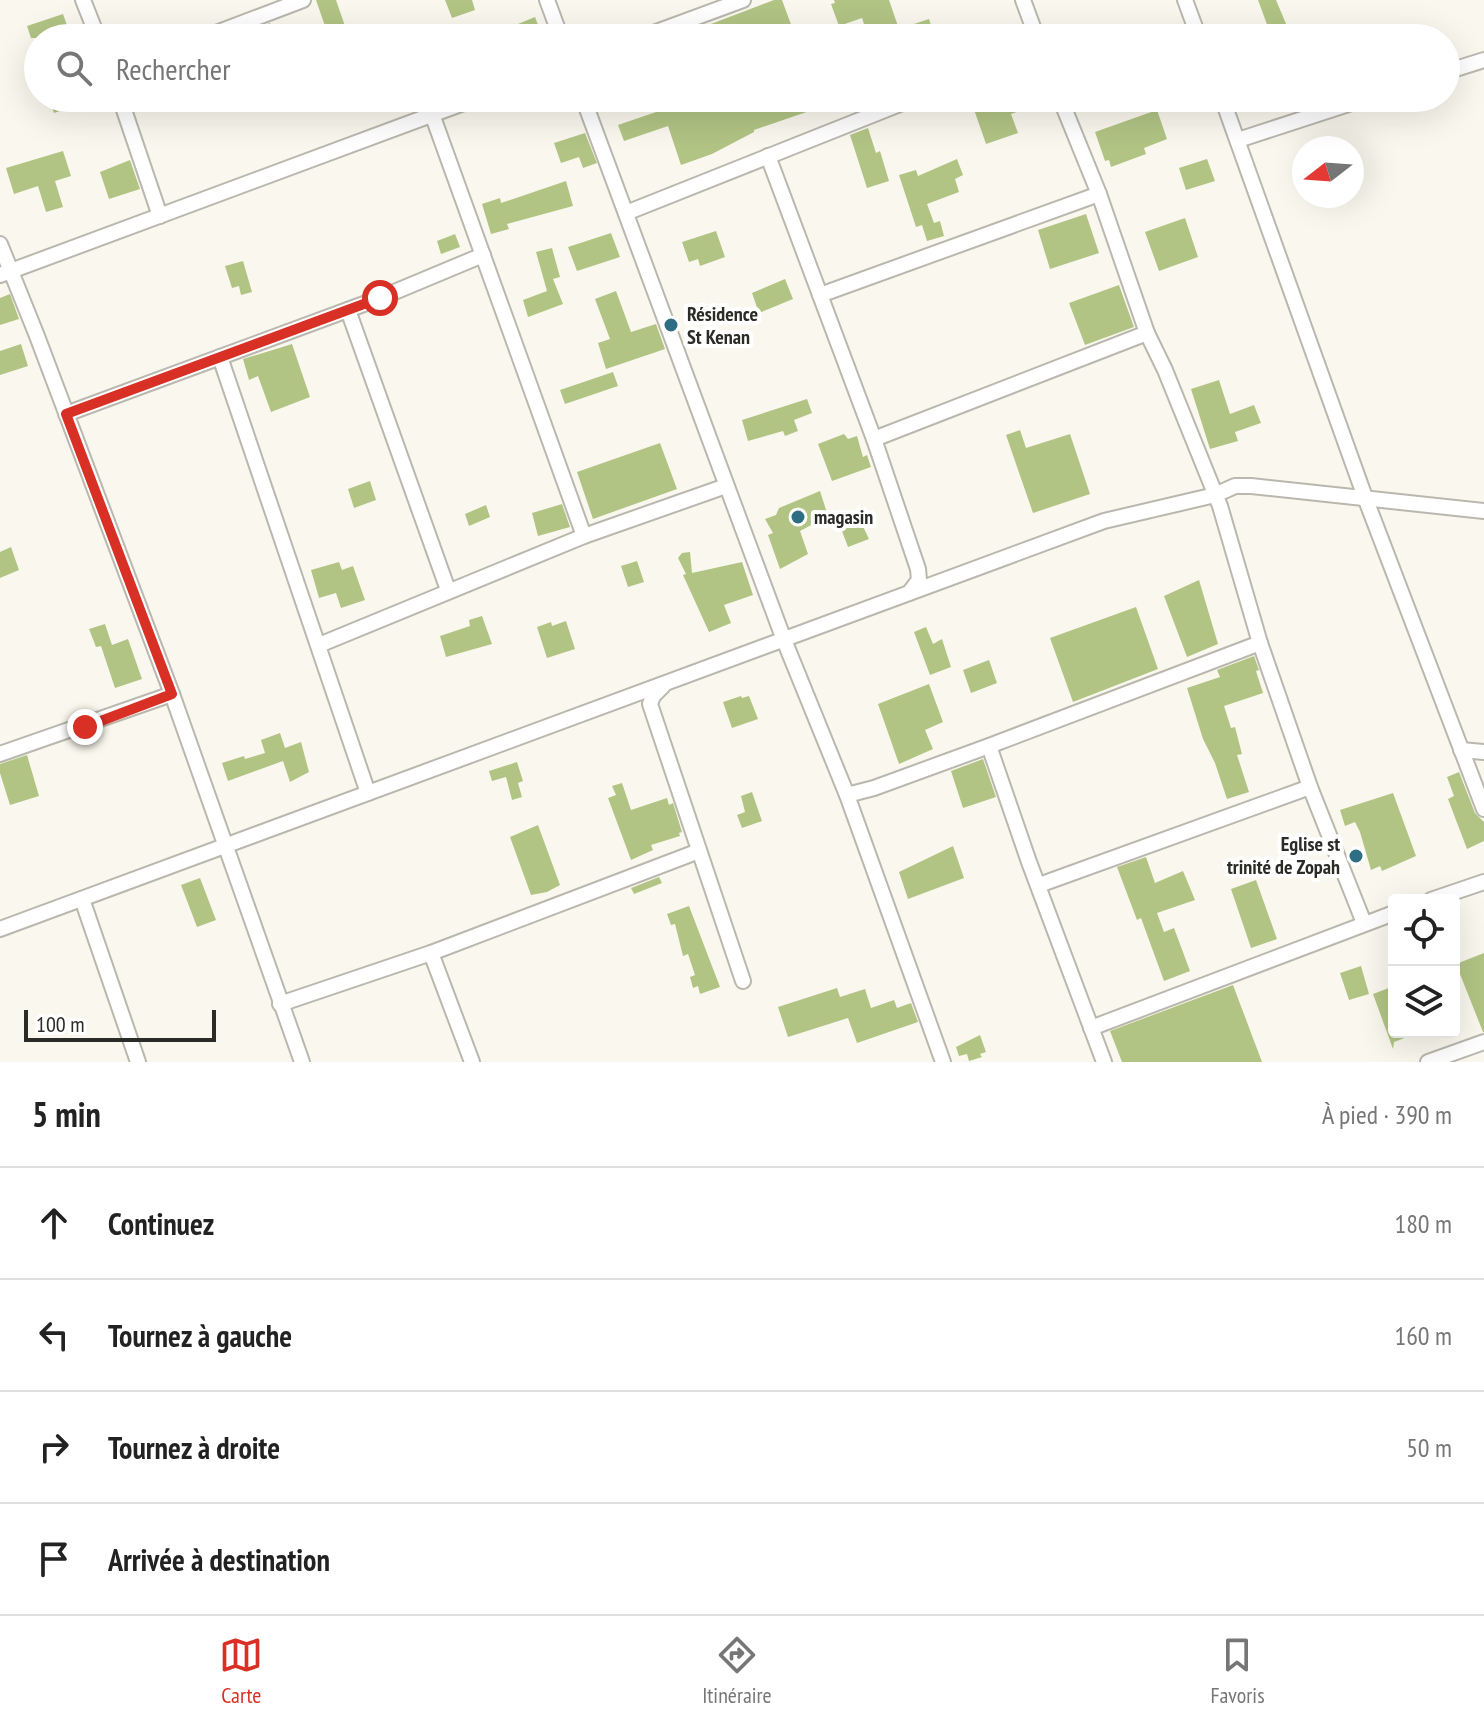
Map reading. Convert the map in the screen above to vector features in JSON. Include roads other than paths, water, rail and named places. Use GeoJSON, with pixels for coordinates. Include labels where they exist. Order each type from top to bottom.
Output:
{"type":"FeatureCollection","features":[{"type":"Feature","properties":{"kind":"street"},"geometry":{"type":"LineString","coordinates":[[83,0],[92,24]]}},
{"type":"Feature","properties":{"kind":"street"},"geometry":{"type":"LineString","coordinates":[[240,24],[303,0]]}},
{"type":"Feature","properties":{"kind":"street"},"geometry":{"type":"LineString","coordinates":[[547,0],[556,24]]}},
{"type":"Feature","properties":{"kind":"street"},"geometry":{"type":"LineString","coordinates":[[671,24],[710,6],[743,0]]}},
{"type":"Feature","properties":{"kind":"street"},"geometry":{"type":"LineString","coordinates":[[1023,0],[1032,24]]}},
{"type":"Feature","properties":{"kind":"street"},"geometry":{"type":"LineString","coordinates":[[1186,0],[1194,24]]}},
{"type":"Feature","properties":{"kind":"street"},"geometry":{"type":"LineString","coordinates":[[1460,68],[1484,60]]}},
{"type":"Feature","properties":{"kind":"street"},"geometry":{"type":"LineString","coordinates":[[125,112],[160,216]]}},
{"type":"Feature","properties":{"kind":"street"},"geometry":{"type":"LineString","coordinates":[[5,273],[438,112]]}},
{"type":"Feature","properties":{"kind":"street"},"geometry":{"type":"LineString","coordinates":[[588,112],[784,640],[847,795],[943,1062]]}},
{"type":"Feature","properties":{"kind":"street"},"geometry":{"type":"LineString","coordinates":[[626,213],[880,112]]}},
{"type":"Feature","properties":{"kind":"street"},"geometry":{"type":"LineString","coordinates":[[1066,112],[1099,194],[1147,333],[1215,495],[1260,643],[1310,787],[1364,923]]}},
{"type":"Feature","properties":{"kind":"street"},"geometry":{"type":"LineString","coordinates":[[1227,112],[1366,500],[1484,809]]}},
{"type":"Feature","properties":{"kind":"street"},"geometry":{"type":"LineString","coordinates":[[1238,140],[1324,112]]}},
{"type":"Feature","properties":{"kind":"street"},"geometry":{"type":"LineString","coordinates":[[432,114],[584,536]]}},
{"type":"Feature","properties":{"kind":"street"},"geometry":{"type":"LineString","coordinates":[[768,156],[874,439],[918,569],[919,580],[909,593]]}},
{"type":"Feature","properties":{"kind":"street"},"geometry":{"type":"LineString","coordinates":[[820,295],[1099,194]]}},
{"type":"Feature","properties":{"kind":"street"},"geometry":{"type":"LineString","coordinates":[[0,244],[5,273],[66,414],[172,694],[302,1062]]}},
{"type":"Feature","properties":{"kind":"street"},"geometry":{"type":"LineString","coordinates":[[66,414],[348,310],[483,255]]}},
{"type":"Feature","properties":{"kind":"street"},"geometry":{"type":"LineString","coordinates":[[348,310],[448,590]]}},
{"type":"Feature","properties":{"kind":"street"},"geometry":{"type":"LineString","coordinates":[[874,439],[1147,333]]}},
{"type":"Feature","properties":{"kind":"street"},"geometry":{"type":"LineString","coordinates":[[220,357],[368,793]]}},
{"type":"Feature","properties":{"kind":"street"},"geometry":{"type":"LineString","coordinates":[[319,645],[584,536],[726,486]]}},
{"type":"Feature","properties":{"kind":"street"},"geometry":{"type":"LineString","coordinates":[[0,929],[1104,521],[1215,495],[1235,486],[1484,511]]}},
{"type":"Feature","properties":{"kind":"street"},"geometry":{"type":"LineString","coordinates":[[847,795],[989,746],[1260,643]]}},
{"type":"Feature","properties":{"kind":"street"},"geometry":{"type":"LineString","coordinates":[[667,683],[653,696],[650,704],[743,981]]}},
{"type":"Feature","properties":{"kind":"street"},"geometry":{"type":"LineString","coordinates":[[0,754],[85,727],[172,694]]}},
{"type":"Feature","properties":{"kind":"street"},"geometry":{"type":"LineString","coordinates":[[989,746],[1104,1062]]}},
{"type":"Feature","properties":{"kind":"street"},"geometry":{"type":"LineString","coordinates":[[1461,750],[1484,752]]}},
{"type":"Feature","properties":{"kind":"street"},"geometry":{"type":"LineString","coordinates":[[1039,885],[1310,787]]}},
{"type":"Feature","properties":{"kind":"street"},"geometry":{"type":"LineString","coordinates":[[280,1004],[431,953],[699,851]]}},
{"type":"Feature","properties":{"kind":"street"},"geometry":{"type":"LineString","coordinates":[[1449,894],[1484,882]]}},
{"type":"Feature","properties":{"kind":"street"},"geometry":{"type":"LineString","coordinates":[[82,899],[137,1062]]}},
{"type":"Feature","properties":{"kind":"street"},"geometry":{"type":"LineString","coordinates":[[1091,1028],[1388,915]]}},
{"type":"Feature","properties":{"kind":"street"},"geometry":{"type":"LineString","coordinates":[[431,953],[472,1062]]}},
{"type":"Feature","properties":{"kind":"street"},"geometry":{"type":"LineString","coordinates":[[1428,1062],[1484,1042]]}},
{"type":"Feature","properties":{"kind":"place","name":"Résidence St Kenan"},"geometry":{"type":"Point","coordinates":[671,325]}},
{"type":"Feature","properties":{"kind":"place","name":"magasin"},"geometry":{"type":"Point","coordinates":[798,517]}},
{"type":"Feature","properties":{"kind":"place","name":"Eglise st trinité de Zopah"},"geometry":{"type":"Point","coordinates":[1356,856]}}]}
